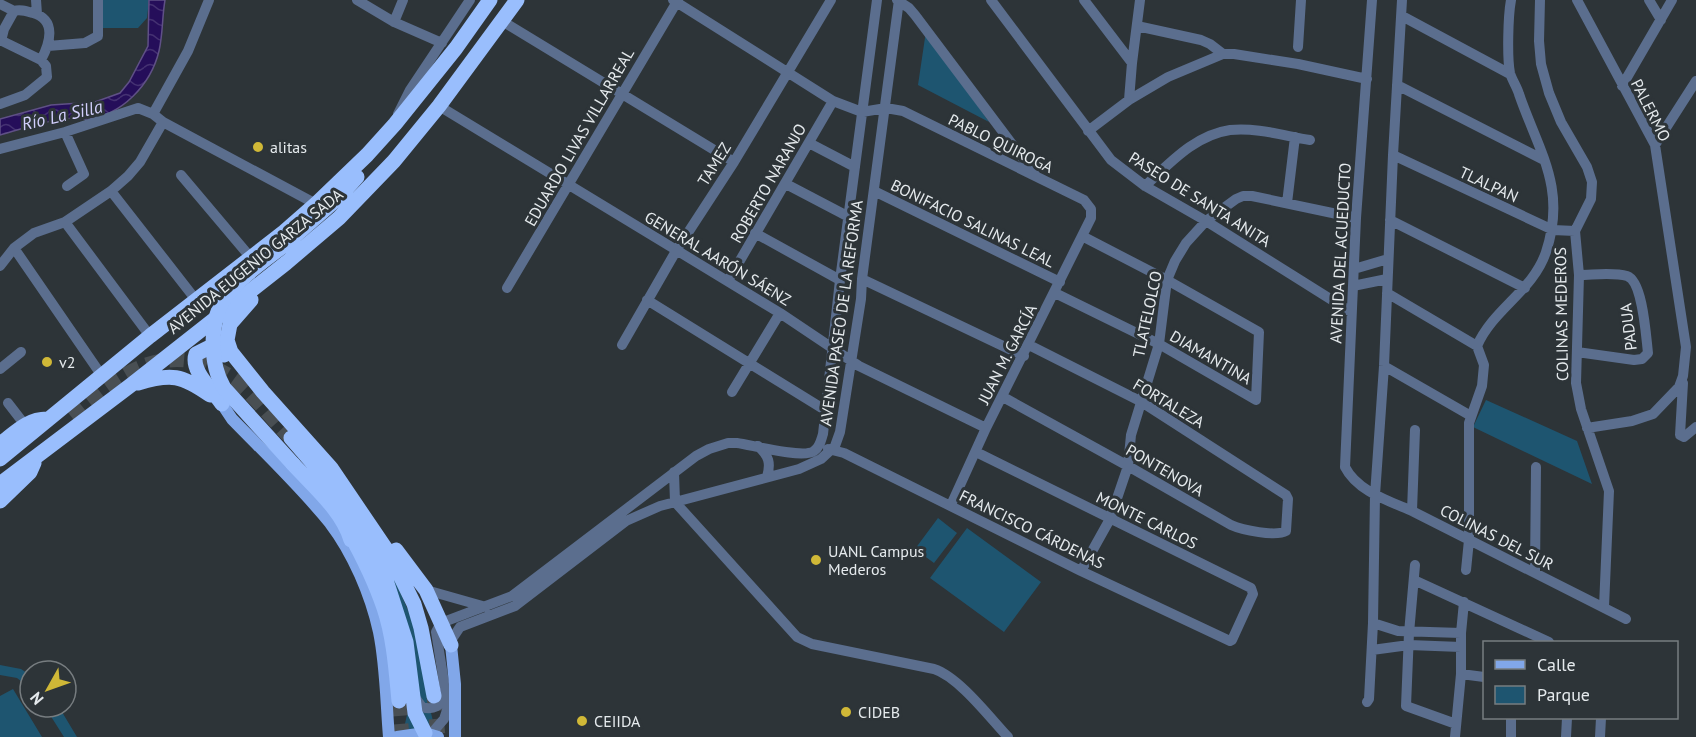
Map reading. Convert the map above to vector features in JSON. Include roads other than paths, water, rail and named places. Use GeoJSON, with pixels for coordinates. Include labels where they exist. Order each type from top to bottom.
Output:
{"type":"FeatureCollection","features":[{"type":"Feature","properties":{"kind":"highway","name":"AVENIDA EUGENIO GARZA SADA"},"geometry":{"type":"LineString","coordinates":[[0,459],[316,204],[367,155],[395,124],[456,48],[490,0]]}},
{"type":"Feature","properties":{"kind":"highway","name":"AVENIDA EUGENIO GARZA SADA"},"geometry":{"type":"LineString","coordinates":[[0,484],[132,385],[339,218],[368,190],[439,106],[517,0]]}},
{"type":"Feature","properties":{"kind":"highway"},"geometry":{"type":"LineString","coordinates":[[367,155],[357,178],[339,198],[250,272],[225,297],[219,312],[212,346],[217,373],[224,388],[337,513],[348,530],[384,608],[406,698],[417,718],[431,735]]}},
{"type":"Feature","properties":{"kind":"highway"},"geometry":{"type":"LineString","coordinates":[[286,263],[233,319],[227,333],[231,352],[263,392],[331,468],[390,555],[414,604],[440,696]]}},
{"type":"Feature","properties":{"kind":"highway"},"geometry":{"type":"LineString","coordinates":[[222,404],[195,366],[196,354],[205,349],[216,349],[223,354],[251,384],[263,392]]}},
{"type":"Feature","properties":{"kind":"highway"},"geometry":{"type":"LineString","coordinates":[[132,385],[159,377],[182,378],[193,383],[222,404]]}},
{"type":"Feature","properties":{"kind":"highway"},"geometry":{"type":"LineString","coordinates":[[0,471],[70,415]]}},
{"type":"Feature","properties":{"kind":"highway"},"geometry":{"type":"LineString","coordinates":[[0,444],[25,424],[36,419],[50,419]]}},
{"type":"Feature","properties":{"kind":"highway"},"geometry":{"type":"LineString","coordinates":[[291,438],[325,478],[366,538],[386,580],[406,642],[406,698]]}},
{"type":"Feature","properties":{"kind":"highway"},"geometry":{"type":"LineString","coordinates":[[0,501],[30,472],[36,456]]}},
{"type":"Feature","properties":{"kind":"highway"},"geometry":{"type":"LineString","coordinates":[[325,478],[360,510]]}},
{"type":"Feature","properties":{"kind":"highway"},"geometry":{"type":"LineString","coordinates":[[347,491],[369,513],[426,590],[451,642]]}},
{"type":"Feature","properties":{"kind":"highway"},"geometry":{"type":"LineString","coordinates":[[348,530],[360,578]]}},
{"type":"Feature","properties":{"kind":"main road"},"geometry":{"type":"LineString","coordinates":[[222,404],[232,419],[330,524],[348,552],[372,608],[382,649],[389,737]]}},
{"type":"Feature","properties":{"kind":"main road"},"geometry":{"type":"LineString","coordinates":[[451,642],[455,684],[455,737]]}},
{"type":"Feature","properties":{"kind":"main road"},"geometry":{"type":"LineString","coordinates":[[397,737],[431,735]]}},
{"type":"Feature","properties":{"kind":"street"},"geometry":{"type":"LineString","coordinates":[[36,0],[37,14]]}},
{"type":"Feature","properties":{"kind":"street"},"geometry":{"type":"LineString","coordinates":[[48,46],[85,43],[98,36],[98,0]]}},
{"type":"Feature","properties":{"kind":"street"},"geometry":{"type":"LineString","coordinates":[[153,114],[188,51],[209,0]]}},
{"type":"Feature","properties":{"kind":"street"},"geometry":{"type":"LineString","coordinates":[[357,0],[394,22],[442,43]]}},
{"type":"Feature","properties":{"kind":"street"},"geometry":{"type":"LineString","coordinates":[[394,22],[403,0]]}},
{"type":"Feature","properties":{"kind":"street"},"geometry":{"type":"LineString","coordinates":[[395,124],[410,90],[470,0]]}},
{"type":"Feature","properties":{"kind":"street","name":"TAMEZ"},"geometry":{"type":"LineString","coordinates":[[622,345],[676,251],[734,162],[831,0]]}},
{"type":"Feature","properties":{"kind":"street","name":"AVENIDA PASEO DE LA REFORMA"},"geometry":{"type":"LineString","coordinates":[[441,623],[512,596],[674,472],[709,449],[728,443],[798,454],[810,453],[818,447],[823,434],[840,280],[877,0]]}},
{"type":"Feature","properties":{"kind":"street"},"geometry":{"type":"LineString","coordinates":[[898,0],[915,15],[1037,178]]}},
{"type":"Feature","properties":{"kind":"street","name":"AVENIDA PASEO DE LA REFORMA"},"geometry":{"type":"LineString","coordinates":[[451,642],[457,631],[466,623],[514,606],[626,521],[644,512],[675,502],[808,465],[822,459],[833,450],[840,432],[852,362],[898,0]]}},
{"type":"Feature","properties":{"kind":"street","name":"PASEO DE SANTA ANITA"},"geometry":{"type":"LineString","coordinates":[[991,0],[1111,160],[1145,186],[1206,221],[1351,312]]}},
{"type":"Feature","properties":{"kind":"street"},"geometry":{"type":"LineString","coordinates":[[1083,0],[1132,63]]}},
{"type":"Feature","properties":{"kind":"street"},"geometry":{"type":"LineString","coordinates":[[1130,100],[1140,0]]}},
{"type":"Feature","properties":{"kind":"street"},"geometry":{"type":"LineString","coordinates":[[1298,47],[1300,0]]}},
{"type":"Feature","properties":{"kind":"street","name":"AVENIDA DEL ACUEDUCTO"},"geometry":{"type":"LineString","coordinates":[[1372,0],[1356,218],[1345,464],[1352,477],[1376,495]]}},
{"type":"Feature","properties":{"kind":"street"},"geometry":{"type":"LineString","coordinates":[[1367,702],[1372,651],[1376,495],[1384,366],[1392,155],[1402,0]]}},
{"type":"Feature","properties":{"kind":"street"},"geometry":{"type":"LineString","coordinates":[[1477,346],[1487,327],[1539,270],[1553,230],[1554,190],[1510,74],[1510,3],[1499,0]]}},
{"type":"Feature","properties":{"kind":"street","name":"PALERMO"},"geometry":{"type":"LineString","coordinates":[[1576,0],[1655,145],[1686,347],[1683,376],[1679,387],[1653,414],[1632,421],[1587,428]]}},
{"type":"Feature","properties":{"kind":"street"},"geometry":{"type":"LineString","coordinates":[[1649,0],[1661,20]]}},
{"type":"Feature","properties":{"kind":"street"},"geometry":{"type":"LineString","coordinates":[[1622,86],[1672,0]]}},
{"type":"Feature","properties":{"kind":"street"},"geometry":{"type":"LineString","coordinates":[[676,1],[833,101],[862,111],[886,108]]}},
{"type":"Feature","properties":{"kind":"street","name":"EDUARDO LIVAS VILLARREAL"},"geometry":{"type":"LineString","coordinates":[[507,288],[676,1]]}},
{"type":"Feature","properties":{"kind":"street"},"geometry":{"type":"LineString","coordinates":[[1542,1],[1539,41],[1542,64],[1550,93],[1561,122],[1587,167],[1592,182],[1591,199],[1575,231]]}},
{"type":"Feature","properties":{"kind":"street"},"geometry":{"type":"LineString","coordinates":[[0,4],[17,7],[45,18],[50,28],[48,46],[41,60]]}},
{"type":"Feature","properties":{"kind":"street"},"geometry":{"type":"LineString","coordinates":[[0,104],[25,94],[47,77],[46,66],[41,60],[1,40],[4,29],[17,7]]}},
{"type":"Feature","properties":{"kind":"street"},"geometry":{"type":"LineString","coordinates":[[1402,16],[1510,74]]}},
{"type":"Feature","properties":{"kind":"street"},"geometry":{"type":"LineString","coordinates":[[502,21],[734,162]]}},
{"type":"Feature","properties":{"kind":"street"},"geometry":{"type":"LineString","coordinates":[[1137,26],[1201,40],[1223,54]]}},
{"type":"Feature","properties":{"kind":"street"},"geometry":{"type":"LineString","coordinates":[[1088,131],[1130,100],[1168,77],[1223,54],[1266,59],[1367,79]]}},
{"type":"Feature","properties":{"kind":"street"},"geometry":{"type":"LineString","coordinates":[[1655,145],[1696,81]]}},
{"type":"Feature","properties":{"kind":"street"},"geometry":{"type":"LineString","coordinates":[[1397,85],[1544,160]]}},
{"type":"Feature","properties":{"kind":"street","name":"ROBERTO NARANJO"},"geometry":{"type":"LineString","coordinates":[[728,281],[833,101]]}},
{"type":"Feature","properties":{"kind":"street","name":"GENERAL AARÓN SÁENZ"},"geometry":{"type":"LineString","coordinates":[[439,106],[780,313],[852,362],[986,428]]}},
{"type":"Feature","properties":{"kind":"street"},"geometry":{"type":"LineString","coordinates":[[0,149],[64,132],[138,108],[153,114],[163,122],[316,204]]}},
{"type":"Feature","properties":{"kind":"street","name":"PABLO QUIROGA"},"geometry":{"type":"LineString","coordinates":[[886,108],[903,111],[1084,200],[1092,208],[1091,218]]}},
{"type":"Feature","properties":{"kind":"street"},"geometry":{"type":"LineString","coordinates":[[0,266],[14,248],[34,233],[65,222],[111,191],[128,176],[140,162],[163,122]]}},
{"type":"Feature","properties":{"kind":"street"},"geometry":{"type":"LineString","coordinates":[[1145,186],[1177,156],[1215,134],[1232,130],[1310,140]]}},
{"type":"Feature","properties":{"kind":"street"},"geometry":{"type":"LineString","coordinates":[[64,132],[84,174],[68,186]]}},
{"type":"Feature","properties":{"kind":"street"},"geometry":{"type":"LineString","coordinates":[[1287,203],[1295,137]]}},
{"type":"Feature","properties":{"kind":"street"},"geometry":{"type":"LineString","coordinates":[[809,143],[855,167]]}},
{"type":"Feature","properties":{"kind":"street","name":"TLALPAN"},"geometry":{"type":"LineString","coordinates":[[1392,155],[1553,230],[1575,231]]}},
{"type":"Feature","properties":{"kind":"street"},"geometry":{"type":"LineString","coordinates":[[181,175],[251,258]]}},
{"type":"Feature","properties":{"kind":"street"},"geometry":{"type":"LineString","coordinates":[[786,184],[849,217]]}},
{"type":"Feature","properties":{"kind":"street"},"geometry":{"type":"LineString","coordinates":[[111,191],[196,300]]}},
{"type":"Feature","properties":{"kind":"street","name":"BONIFACIO SALINAS LEAL"},"geometry":{"type":"LineString","coordinates":[[874,191],[1060,282]]}},
{"type":"Feature","properties":{"kind":"street","name":"TLATELOLCO"},"geometry":{"type":"LineString","coordinates":[[1081,571],[1110,519],[1128,466],[1131,435],[1159,344],[1167,280],[1186,243],[1206,221],[1243,196],[1356,218]]}},
{"type":"Feature","properties":{"kind":"street","name":"JUAN M. GARCÍA"},"geometry":{"type":"LineString","coordinates":[[951,505],[986,428],[1091,218]]}},
{"type":"Feature","properties":{"kind":"street"},"geometry":{"type":"LineString","coordinates":[[1390,220],[1525,288]]}},
{"type":"Feature","properties":{"kind":"street"},"geometry":{"type":"LineString","coordinates":[[65,222],[150,336]]}},
{"type":"Feature","properties":{"kind":"street","name":"COLINAS MEDEROS"},"geometry":{"type":"LineString","coordinates":[[1575,231],[1579,275],[1576,383],[1581,409],[1609,491],[1604,607]]}},
{"type":"Feature","properties":{"kind":"street"},"geometry":{"type":"LineString","coordinates":[[755,233],[840,280]]}},
{"type":"Feature","properties":{"kind":"street"},"geometry":{"type":"LineString","coordinates":[[1082,236],[1167,280]]}},
{"type":"Feature","properties":{"kind":"street"},"geometry":{"type":"LineString","coordinates":[[14,248],[102,376]]}},
{"type":"Feature","properties":{"kind":"street"},"geometry":{"type":"LineString","coordinates":[[1355,249],[1373,264]]}},
{"type":"Feature","properties":{"kind":"street"},"geometry":{"type":"LineString","coordinates":[[1354,269],[1388,259]]}},
{"type":"Feature","properties":{"kind":"street","name":"PADUA"},"geometry":{"type":"LineString","coordinates":[[1577,352],[1634,360],[1642,359],[1648,353],[1638,291],[1633,280],[1624,276],[1579,275]]}},
{"type":"Feature","properties":{"kind":"street","name":"FORTALEZA"},"geometry":{"type":"LineString","coordinates":[[862,279],[1140,401],[1288,497]]}},
{"type":"Feature","properties":{"kind":"street"},"geometry":{"type":"LineString","coordinates":[[1353,286],[1388,279]]}},
{"type":"Feature","properties":{"kind":"street","name":"DIAMANTINA"},"geometry":{"type":"LineString","coordinates":[[1055,292],[1159,344],[1255,400],[1259,332],[1167,280]]}},
{"type":"Feature","properties":{"kind":"street"},"geometry":{"type":"LineString","coordinates":[[1387,293],[1477,346],[1484,365],[1482,386],[1471,416],[1468,439],[1469,540],[1466,570]]}},
{"type":"Feature","properties":{"kind":"street"},"geometry":{"type":"LineString","coordinates":[[647,300],[825,410]]}},
{"type":"Feature","properties":{"kind":"street"},"geometry":{"type":"LineString","coordinates":[[732,393],[780,313]]}},
{"type":"Feature","properties":{"kind":"street"},"geometry":{"type":"LineString","coordinates":[[0,369],[21,352]]}},
{"type":"Feature","properties":{"kind":"street"},"geometry":{"type":"LineString","coordinates":[[1384,366],[1471,416]]}},
{"type":"Feature","properties":{"kind":"street"},"geometry":{"type":"LineString","coordinates":[[1683,376],[1680,435],[1684,437],[1696,427]]}},
{"type":"Feature","properties":{"kind":"street","name":"PONTENOVA"},"geometry":{"type":"LineString","coordinates":[[1003,397],[1242,530],[1280,534],[1285,532],[1288,497]]}},
{"type":"Feature","properties":{"kind":"street"},"geometry":{"type":"LineString","coordinates":[[8,403],[25,424]]}},
{"type":"Feature","properties":{"kind":"street"},"geometry":{"type":"LineString","coordinates":[[1412,511],[1415,430]]}},
{"type":"Feature","properties":{"kind":"street"},"geometry":{"type":"LineString","coordinates":[[758,446],[765,452],[770,462],[767,477]]}},
{"type":"Feature","properties":{"kind":"street","name":"FRANCISCO CÁRDENAS"},"geometry":{"type":"LineString","coordinates":[[818,447],[833,450],[951,505],[1081,571],[1231,641]]}},
{"type":"Feature","properties":{"kind":"street","name":"MONTE CARLOS"},"geometry":{"type":"LineString","coordinates":[[976,452],[1253,589],[1253,594],[1231,641]]}},
{"type":"Feature","properties":{"kind":"street"},"geometry":{"type":"LineString","coordinates":[[1534,572],[1536,467]]}},
{"type":"Feature","properties":{"kind":"street"},"geometry":{"type":"LineString","coordinates":[[674,472],[675,502],[804,642],[945,673],[1008,737]]}},
{"type":"Feature","properties":{"kind":"street","name":"COLINAS DEL SUR"},"geometry":{"type":"LineString","coordinates":[[1376,495],[1626,619]]}},
{"type":"Feature","properties":{"kind":"street"},"geometry":{"type":"LineString","coordinates":[[1415,565],[1406,706],[1456,724]]}},
{"type":"Feature","properties":{"kind":"street"},"geometry":{"type":"LineString","coordinates":[[1414,580],[1547,641]]}},
{"type":"Feature","properties":{"kind":"street"},"geometry":{"type":"LineString","coordinates":[[426,590],[486,607]]}},
{"type":"Feature","properties":{"kind":"street"},"geometry":{"type":"LineString","coordinates":[[1455,737],[1464,602]]}},
{"type":"Feature","properties":{"kind":"street"},"geometry":{"type":"LineString","coordinates":[[406,698],[432,709],[438,706],[440,696],[436,632],[441,623]]}},
{"type":"Feature","properties":{"kind":"street"},"geometry":{"type":"LineString","coordinates":[[1373,624],[1409,633],[1461,633]]}},
{"type":"Feature","properties":{"kind":"street"},"geometry":{"type":"LineString","coordinates":[[1390,647],[1391,630]]}},
{"type":"Feature","properties":{"kind":"street"},"geometry":{"type":"LineString","coordinates":[[1372,651],[1409,645],[1461,647]]}},
{"type":"Feature","properties":{"kind":"street"},"geometry":{"type":"LineString","coordinates":[[1461,674],[1483,677]]}},
{"type":"Feature","properties":{"kind":"street"},"geometry":{"type":"LineString","coordinates":[[431,735],[447,715],[448,706],[440,696]]}},
{"type":"Feature","properties":{"kind":"street"},"geometry":{"type":"LineString","coordinates":[[1511,719],[1511,737]]}},
{"type":"Feature","properties":{"kind":"street"},"geometry":{"type":"LineString","coordinates":[[1566,737],[1567,719]]}},
{"type":"Feature","properties":{"kind":"street"},"geometry":{"type":"LineString","coordinates":[[1600,737],[1601,719]]}},
{"type":"Feature","properties":{"kind":"water","name":"Río La Silla"},"geometry":{"type":"Polygon","coordinates":[[[149,0],[165,0],[159,51],[149,75],[133,96],[123,105],[99,117],[55,120],[0,135],[0,119],[51,105],[95,102],[120,93],[129,82],[148,46],[149,0]]]}},
{"type":"Feature","properties":{"kind":"tunnel"},"geometry":{"type":"LineString","coordinates":[[70,415],[99,392],[130,372],[164,361],[182,360],[201,363],[232,378],[291,438]]}},
{"type":"Feature","properties":{"kind":"tunnel"},"geometry":{"type":"LineString","coordinates":[[434,696],[438,737]]}},
{"type":"Feature","properties":{"kind":"tunnel"},"geometry":{"type":"LineString","coordinates":[[399,701],[402,737]]}},
{"type":"Feature","properties":{"kind":"place","name":"alitas"},"geometry":{"type":"Point","coordinates":[258,147]}},
{"type":"Feature","properties":{"kind":"place","name":"v2"},"geometry":{"type":"Point","coordinates":[47,362]}},
{"type":"Feature","properties":{"kind":"place","name":"UANL Campus Mederos"},"geometry":{"type":"Point","coordinates":[816,560]}},
{"type":"Feature","properties":{"kind":"place","name":"CIDEB"},"geometry":{"type":"Point","coordinates":[846,712]}},
{"type":"Feature","properties":{"kind":"place","name":"CEIIDA"},"geometry":{"type":"Point","coordinates":[582,721]}}]}
